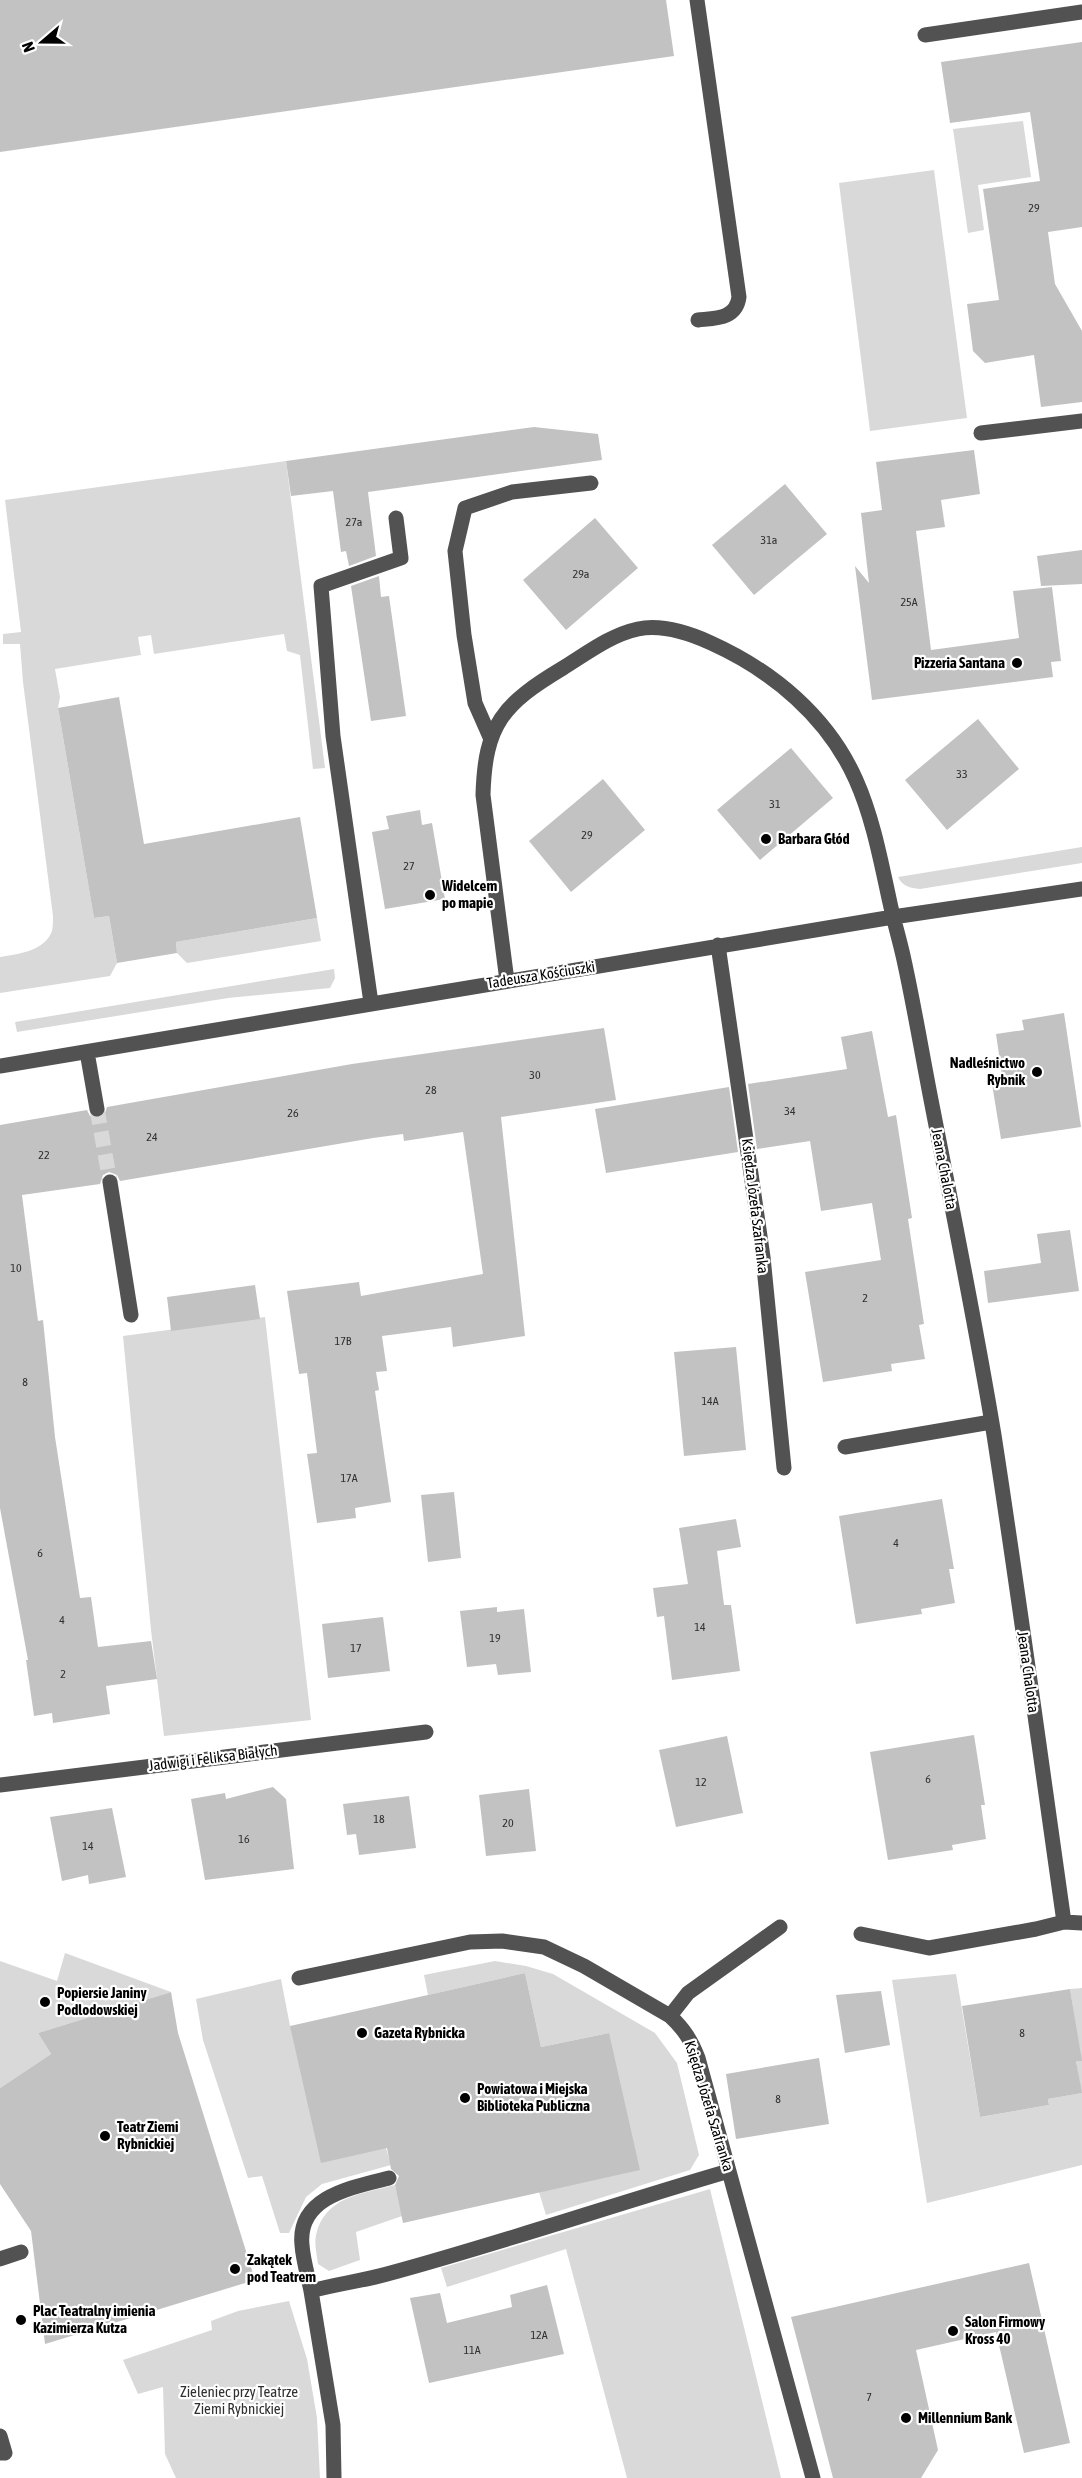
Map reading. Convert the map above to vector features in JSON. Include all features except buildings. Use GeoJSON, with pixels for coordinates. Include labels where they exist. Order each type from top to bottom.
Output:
{"type":"FeatureCollection","features":[{"type":"Feature","properties":{"kind":"street"},"geometry":{"type":"LineString","coordinates":[[697,0],[739,297],[738,305],[728,315],[698,320]]}},
{"type":"Feature","properties":{"kind":"street"},"geometry":{"type":"LineString","coordinates":[[925,35],[1082,12]]}},
{"type":"Feature","properties":{"kind":"street"},"geometry":{"type":"LineString","coordinates":[[981,433],[1082,421]]}},
{"type":"Feature","properties":{"kind":"street"},"geometry":{"type":"LineString","coordinates":[[490,737],[476,703],[464,635],[455,551],[465,508],[512,492],[591,483]]}},
{"type":"Feature","properties":{"kind":"street"},"geometry":{"type":"LineString","coordinates":[[371,1004],[333,736],[321,586],[400,558],[396,518]]}},
{"type":"Feature","properties":{"kind":"street","name":"Jeana Chalotta"},"geometry":{"type":"LineString","coordinates":[[507,981],[483,795],[484,765],[490,737],[504,712],[516,699],[534,685],[610,639],[636,630],[651,628],[695,636],[754,664],[804,705],[835,744],[856,781],[867,811],[904,957],[991,1422],[1064,1922]]}},
{"type":"Feature","properties":{"kind":"street","name":"Tadeusza Kościuszki"},"geometry":{"type":"LineString","coordinates":[[0,1066],[718,945],[1082,890]]}},
{"type":"Feature","properties":{"kind":"street","name":"Księdza Józefa Szafranka"},"geometry":{"type":"LineString","coordinates":[[718,945],[761,1246],[784,1468]]}},
{"type":"Feature","properties":{"kind":"street"},"geometry":{"type":"LineString","coordinates":[[87,1052],[97,1109]]}},
{"type":"Feature","properties":{"kind":"street"},"geometry":{"type":"LineString","coordinates":[[110,1182],[131,1315]]}},
{"type":"Feature","properties":{"kind":"street"},"geometry":{"type":"LineString","coordinates":[[845,1448],[991,1422]]}},
{"type":"Feature","properties":{"kind":"street","name":"Jadwigi i Feliksa Białych"},"geometry":{"type":"LineString","coordinates":[[0,1785],[426,1732]]}},
{"type":"Feature","properties":{"kind":"street"},"geometry":{"type":"LineString","coordinates":[[861,1934],[929,1948],[1064,1922],[1082,1923]]}},
{"type":"Feature","properties":{"kind":"street"},"geometry":{"type":"LineString","coordinates":[[670,2016],[688,1993],[780,1927]]}},
{"type":"Feature","properties":{"kind":"street","name":"Księdza Józefa Szafranka"},"geometry":{"type":"LineString","coordinates":[[299,1978],[470,1942],[502,1941],[544,1947],[584,1966],[670,2016],[687,2033],[695,2052],[813,2478]]}},
{"type":"Feature","properties":{"kind":"street"},"geometry":{"type":"LineString","coordinates":[[310,2291],[383,2275],[451,2256],[729,2172]]}},
{"type":"Feature","properties":{"kind":"street"},"geometry":{"type":"LineString","coordinates":[[334,2478],[333,2426],[302,2244],[303,2230],[311,2213],[322,2200],[335,2193],[389,2178]]}},
{"type":"Feature","properties":{"kind":"street"},"geometry":{"type":"LineString","coordinates":[[0,2259],[21,2252]]}},
{"type":"Feature","properties":{"kind":"street"},"geometry":{"type":"LineString","coordinates":[[0,2436],[5,2453],[0,2453]]}},
{"type":"Feature","properties":{"kind":"green space"},"geometry":{"type":"Polygon","coordinates":[[[1023,121],[1031,177],[978,185],[984,230],[968,233],[953,129],[1023,121]]]}},
{"type":"Feature","properties":{"kind":"green space"},"geometry":{"type":"Polygon","coordinates":[[[934,170],[967,418],[870,431],[839,183],[934,170]]]}},
{"type":"Feature","properties":{"kind":"green space"},"geometry":{"type":"Polygon","coordinates":[[[286,461],[325,768],[313,769],[300,655],[287,651],[284,634],[154,654],[151,635],[138,637],[141,655],[55,669],[60,697],[58,708],[94,918],[109,916],[117,963],[110,976],[0,993],[0,957],[30,950],[43,943],[52,931],[53,919],[20,644],[3,644],[3,634],[21,632],[5,500],[286,461]]]}},
{"type":"Feature","properties":{"kind":"green space"},"geometry":{"type":"Polygon","coordinates":[[[1082,847],[1082,863],[920,889],[907,886],[898,877],[1082,847]]]}},
{"type":"Feature","properties":{"kind":"green space"},"geometry":{"type":"Polygon","coordinates":[[[317,918],[321,941],[187,963],[177,953],[176,942],[317,918]]]}},
{"type":"Feature","properties":{"kind":"green space"},"geometry":{"type":"Polygon","coordinates":[[[334,969],[335,978],[330,988],[228,998],[17,1032],[15,1022],[334,969]]]}},
{"type":"Feature","properties":{"kind":"green space"},"geometry":{"type":"Polygon","coordinates":[[[265,1317],[311,1720],[164,1736],[151,1630],[123,1336],[265,1317]]]}},
{"type":"Feature","properties":{"kind":"green space"},"geometry":{"type":"Polygon","coordinates":[[[65,1953],[171,1992],[38,2033],[51,2054],[0,2088],[0,1961],[57,1981],[65,1953]]]}},
{"type":"Feature","properties":{"kind":"green space"},"geometry":{"type":"Polygon","coordinates":[[[495,1961],[526,1966],[553,1974],[655,2033],[677,2063],[699,2155],[690,2170],[546,2215],[539,2192],[609,2033],[541,2047],[525,1973],[428,1995],[424,1975],[495,1961]]]}},
{"type":"Feature","properties":{"kind":"green space"},"geometry":{"type":"Polygon","coordinates":[[[956,1974],[980,2117],[1049,2105],[1048,2099],[1081,2093],[1076,2061],[1081,2060],[1070,1989],[1082,1988],[1082,2165],[927,2203],[892,1980],[956,1974]]]}},
{"type":"Feature","properties":{"kind":"green space"},"geometry":{"type":"Polygon","coordinates":[[[281,1979],[290,2026],[386,2148],[391,2165],[322,2184],[306,2197],[289,2233],[280,2233],[262,2176],[248,2178],[203,2040],[196,1999],[281,1979]]]}},
{"type":"Feature","properties":{"kind":"green space"},"geometry":{"type":"Polygon","coordinates":[[[395,2185],[402,2216],[356,2232],[360,2260],[329,2271],[318,2264],[316,2235],[328,2212],[336,2204],[358,2194],[395,2185]]]}},
{"type":"Feature","properties":{"kind":"green space"},"geometry":{"type":"Polygon","coordinates":[[[710,2189],[781,2478],[627,2478],[566,2249],[447,2287],[441,2268],[710,2189]]]}},
{"type":"Feature","properties":{"kind":"green space","name":"Zieleniec przy Teatrze Ziemi Rybnickiej"},"geometry":{"type":"Polygon","coordinates":[[[289,2301],[307,2359],[317,2418],[320,2478],[176,2478],[165,2454],[163,2387],[138,2394],[123,2360],[212,2330],[211,2321],[238,2311],[289,2301]]]}},
{"type":"Feature","properties":{"kind":"tunnel"},"geometry":{"type":"LineString","coordinates":[[97,1109],[110,1182]]}},
{"type":"Feature","properties":{"kind":"place","name":"Pizzeria Santana"},"geometry":{"type":"Point","coordinates":[1017,663]}},
{"type":"Feature","properties":{"kind":"place","name":"Barbara Głód"},"geometry":{"type":"Point","coordinates":[766,839]}},
{"type":"Feature","properties":{"kind":"place","name":"Widelcem po mapie"},"geometry":{"type":"Point","coordinates":[430,895]}},
{"type":"Feature","properties":{"kind":"place","name":"Nadleśnictwo Rybnik"},"geometry":{"type":"Point","coordinates":[1037,1072]}},
{"type":"Feature","properties":{"kind":"place","name":"Popiersie Janiny Podlodowskiej"},"geometry":{"type":"Point","coordinates":[45,2002]}},
{"type":"Feature","properties":{"kind":"place","name":"Gazeta Rybnicka"},"geometry":{"type":"Point","coordinates":[362,2033]}},
{"type":"Feature","properties":{"kind":"place","name":"Powiatowa i Miejska Biblioteka Publiczna"},"geometry":{"type":"Point","coordinates":[465,2098]}},
{"type":"Feature","properties":{"kind":"place","name":"Teatr Ziemi Rybnickiej"},"geometry":{"type":"Point","coordinates":[105,2136]}},
{"type":"Feature","properties":{"kind":"place","name":"Zakątek pod Teatrem"},"geometry":{"type":"Point","coordinates":[235,2269]}},
{"type":"Feature","properties":{"kind":"place","name":"Plac Teatralny imienia Kazimierza Kutza"},"geometry":{"type":"Point","coordinates":[21,2320]}},
{"type":"Feature","properties":{"kind":"place","name":"Salon Firmowy Kross 40"},"geometry":{"type":"Point","coordinates":[953,2331]}},
{"type":"Feature","properties":{"kind":"place","name":"Millennium Bank"},"geometry":{"type":"Point","coordinates":[906,2418]}}]}
